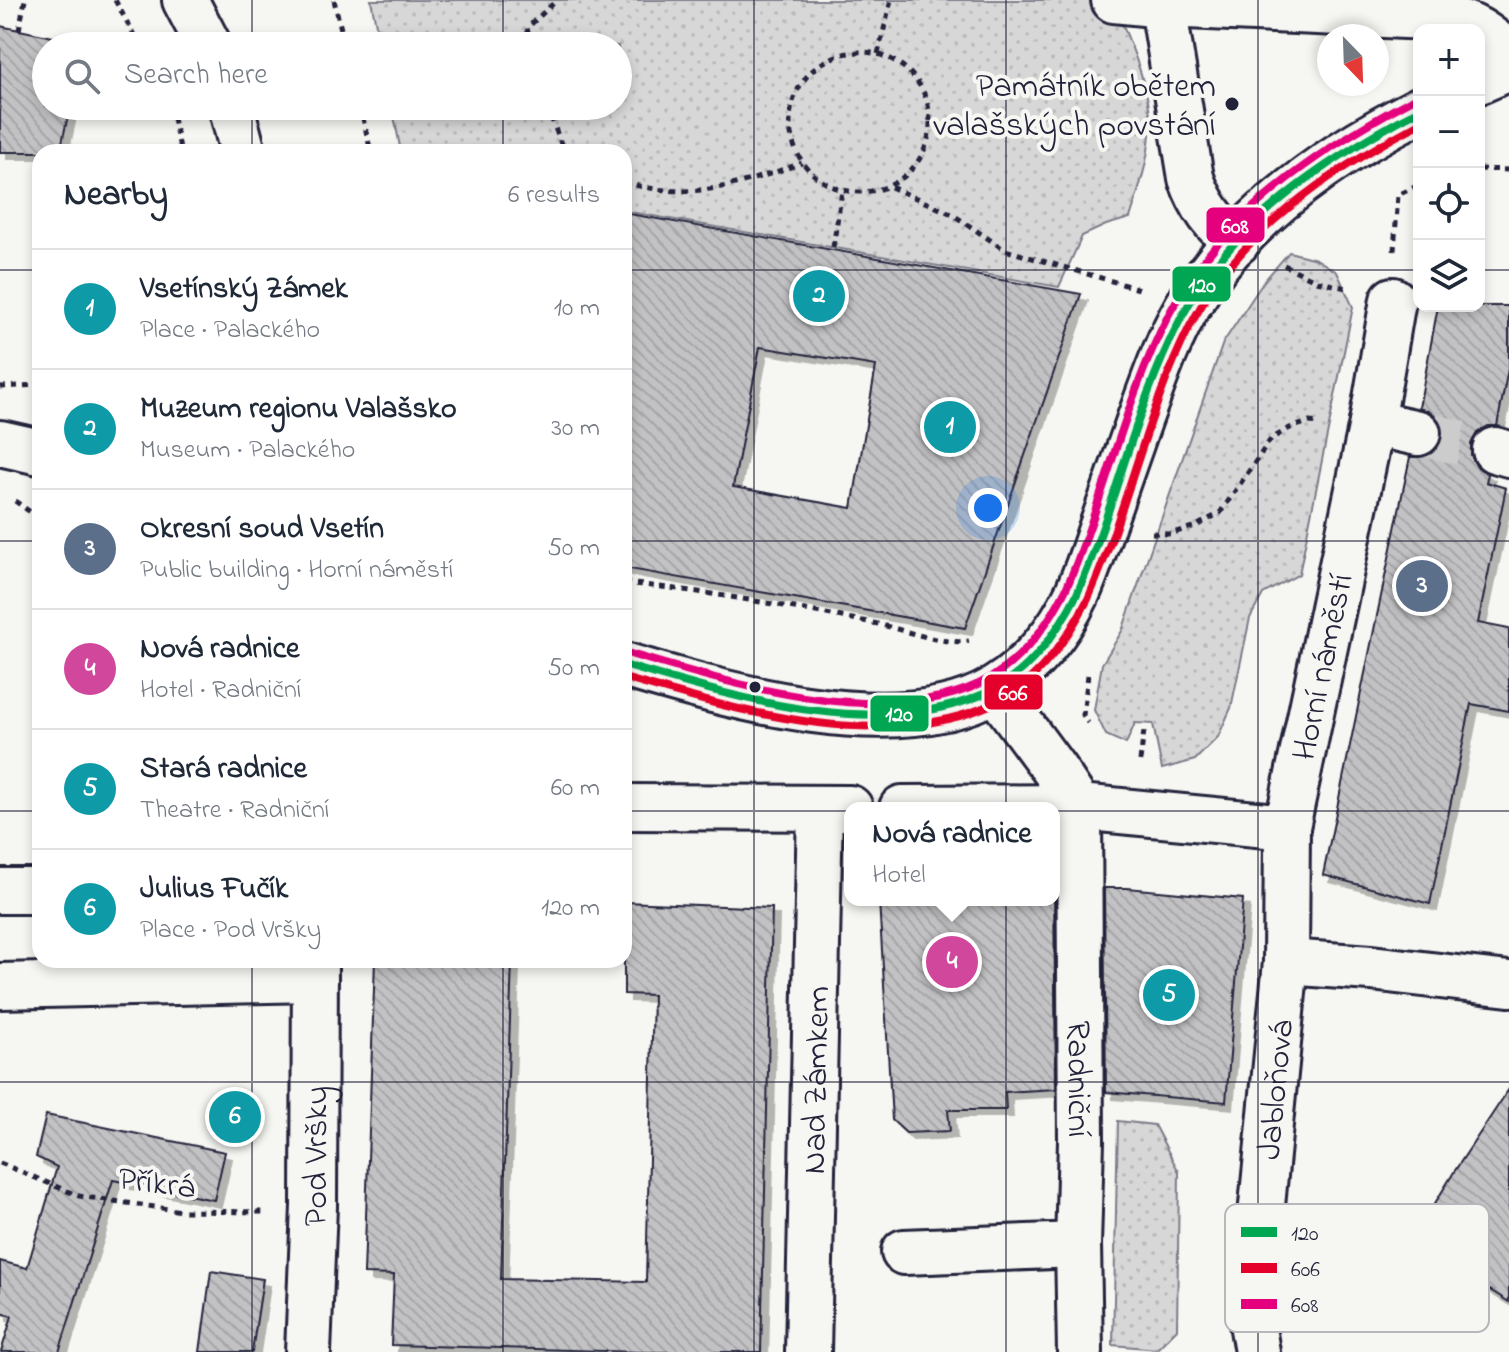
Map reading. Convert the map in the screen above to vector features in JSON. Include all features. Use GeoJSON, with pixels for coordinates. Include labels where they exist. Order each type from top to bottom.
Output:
{"type":"FeatureCollection","features":[{"type":"Feature","properties":{"kind":"street"},"geometry":{"type":"LineString","coordinates":[[185,0],[202,32]]}},
{"type":"Feature","properties":{"kind":"street"},"geometry":{"type":"LineString","coordinates":[[1114,0],[1450,19],[1479,30],[1509,54]]}},
{"type":"Feature","properties":{"kind":"street"},"geometry":{"type":"LineString","coordinates":[[1163,3],[1191,178],[1201,204],[1225,233],[1255,251]]}},
{"type":"Feature","properties":{"kind":"street"},"geometry":{"type":"LineString","coordinates":[[1485,78],[1509,68]]}},
{"type":"Feature","properties":{"kind":"street"},"geometry":{"type":"LineString","coordinates":[[632,667],[739,696],[848,714],[936,711],[995,689],[1022,669],[1049,639],[1077,594],[1175,330],[1210,272],[1255,251],[1296,186],[1369,137],[1413,113]]}},
{"type":"Feature","properties":{"kind":"street"},"geometry":{"type":"LineString","coordinates":[[235,120],[241,144]]}},
{"type":"Feature","properties":{"kind":"street","name":"Horní náměstí"},"geometry":{"type":"LineString","coordinates":[[1287,827],[1372,423],[1393,300]]}},
{"type":"Feature","properties":{"kind":"street"},"geometry":{"type":"LineString","coordinates":[[1372,423],[1418,433]]}},
{"type":"Feature","properties":{"kind":"street"},"geometry":{"type":"LineString","coordinates":[[0,443],[32,450]]}},
{"type":"Feature","properties":{"kind":"street"},"geometry":{"type":"LineString","coordinates":[[995,689],[1079,807]]}},
{"type":"Feature","properties":{"kind":"street"},"geometry":{"type":"LineString","coordinates":[[632,807],[835,808]]}},
{"type":"Feature","properties":{"kind":"street"},"geometry":{"type":"LineString","coordinates":[[1060,807],[1287,827]]}},
{"type":"Feature","properties":{"kind":"street","name":"Radniční"},"geometry":{"type":"LineString","coordinates":[[1079,807],[1080,1352]]}},
{"type":"Feature","properties":{"kind":"street","name":"Nad Zámkem"},"geometry":{"type":"LineString","coordinates":[[808,1352],[835,808]]}},
{"type":"Feature","properties":{"kind":"street","name":"Jabloňová"},"geometry":{"type":"LineString","coordinates":[[1262,1204],[1286,962],[1287,827]]}},
{"type":"Feature","properties":{"kind":"street"},"geometry":{"type":"LineString","coordinates":[[0,891],[32,891]]}},
{"type":"Feature","properties":{"kind":"street"},"geometry":{"type":"LineString","coordinates":[[1286,962],[1509,984]]}},
{"type":"Feature","properties":{"kind":"street"},"geometry":{"type":"LineString","coordinates":[[0,986],[315,970]]}},
{"type":"Feature","properties":{"kind":"street","name":"Pod Vršky"},"geometry":{"type":"LineString","coordinates":[[308,1352],[314,1206],[315,970]]}},
{"type":"Feature","properties":{"kind":"street"},"geometry":{"type":"LineString","coordinates":[[904,1252],[1078,1245]]}},
{"type":"Feature","properties":{"kind":"street","name":"Jabloňová"},"geometry":{"type":"LineString","coordinates":[[1254,1332],[1257,1352]]}},
{"type":"Feature","properties":{"kind":"path"},"geometry":{"type":"LineString","coordinates":[[19,30],[25,0]]}},
{"type":"Feature","properties":{"kind":"path"},"geometry":{"type":"LineString","coordinates":[[115,0],[132,32]]}},
{"type":"Feature","properties":{"kind":"path"},"geometry":{"type":"LineString","coordinates":[[334,0],[342,32]]}},
{"type":"Feature","properties":{"kind":"path"},"geometry":{"type":"LineString","coordinates":[[528,32],[527,28],[557,0]]}},
{"type":"Feature","properties":{"kind":"path"},"geometry":{"type":"LineString","coordinates":[[878,54],[891,0]]}},
{"type":"Feature","properties":{"kind":"path"},"geometry":{"type":"LineString","coordinates":[[853,51],[878,54],[900,64],[918,82],[928,103],[930,128],[924,152],[910,172],[890,186],[866,193],[842,191],[819,180],[802,163],[791,141],[789,116],[795,93],[810,73],[829,58],[853,51]]}},
{"type":"Feature","properties":{"kind":"path"},"geometry":{"type":"LineString","coordinates":[[173,120],[179,144]]}},
{"type":"Feature","properties":{"kind":"path"},"geometry":{"type":"LineString","coordinates":[[363,120],[369,144]]}},
{"type":"Feature","properties":{"kind":"path"},"geometry":{"type":"LineString","coordinates":[[552,120],[561,144]]}},
{"type":"Feature","properties":{"kind":"path"},"geometry":{"type":"LineString","coordinates":[[632,184],[688,192],[739,185],[802,163]]}},
{"type":"Feature","properties":{"kind":"path"},"geometry":{"type":"LineString","coordinates":[[1485,169],[1509,170]]}},
{"type":"Feature","properties":{"kind":"path"},"geometry":{"type":"LineString","coordinates":[[890,186],[952,214],[1005,250],[1140,289]]}},
{"type":"Feature","properties":{"kind":"path"},"geometry":{"type":"LineString","coordinates":[[1255,251],[1317,281],[1393,300],[1398,195],[1413,188]]}},
{"type":"Feature","properties":{"kind":"path"},"geometry":{"type":"LineString","coordinates":[[833,247],[842,191]]}},
{"type":"Feature","properties":{"kind":"path"},"geometry":{"type":"LineString","coordinates":[[0,387],[32,385]]}},
{"type":"Feature","properties":{"kind":"path"},"geometry":{"type":"LineString","coordinates":[[1143,533],[1170,534],[1196,526],[1220,513],[1271,439],[1290,428],[1309,422],[1372,423]]}},
{"type":"Feature","properties":{"kind":"path"},"geometry":{"type":"LineString","coordinates":[[10,498],[32,513]]}},
{"type":"Feature","properties":{"kind":"path"},"geometry":{"type":"LineString","coordinates":[[632,584],[807,610],[946,641],[960,643],[980,635]]}},
{"type":"Feature","properties":{"kind":"path"},"geometry":{"type":"LineString","coordinates":[[1088,674],[1083,715],[1089,725]]}},
{"type":"Feature","properties":{"kind":"path"},"geometry":{"type":"LineString","coordinates":[[1129,760],[1140,762]]}},
{"type":"Feature","properties":{"kind":"path","name":"Příkrá"},"geometry":{"type":"LineString","coordinates":[[0,1163],[79,1196],[182,1211],[260,1212],[314,1206]]}},
{"type":"Feature","properties":{"kind":"shaded area"},"geometry":{"type":"Polygon","coordinates":[[[371,0],[1113,0],[1148,99],[1150,140],[1130,218],[1082,236],[1059,287],[632,212],[632,144],[399,144],[395,120],[632,120],[632,32],[377,32],[371,0]]]}},
{"type":"Feature","properties":{"kind":"shaded area"},"geometry":{"type":"Polygon","coordinates":[[[1289,252],[1316,259],[1337,272],[1353,307],[1299,574],[1263,594],[1250,618],[1231,708],[1218,737],[1195,760],[1162,769],[1153,724],[1135,723],[1126,744],[1106,735],[1094,710],[1102,664],[1122,631],[1223,343],[1264,281],[1289,252]]]}},
{"type":"Feature","properties":{"kind":"shaded area"},"geometry":{"type":"Polygon","coordinates":[[[1118,1121],[1154,1125],[1179,1172],[1177,1329],[1157,1349],[1113,1345],[1118,1121]]]}},
{"type":"Feature","properties":{"kind":"building"},"geometry":{"type":"Polygon","coordinates":[[[0,26],[32,33],[32,120],[67,120],[62,144],[32,144],[32,152],[0,152],[0,26]]]}},
{"type":"Feature","properties":{"kind":"building"},"geometry":{"type":"Polygon","coordinates":[[[632,214],[1081,294],[965,628],[632,569],[632,214]],[[760,347],[733,487],[852,508],[876,366],[760,347]]]}},
{"type":"Feature","properties":{"kind":"building"},"geometry":{"type":"Polygon","coordinates":[[[1485,306],[1509,306],[1509,364],[1497,426],[1488,426],[1477,433],[1471,444],[1471,455],[1477,467],[1488,474],[1486,482],[1506,488],[1478,623],[1509,629],[1509,711],[1471,704],[1430,904],[1323,875],[1410,457],[1426,456],[1437,449],[1442,438],[1442,426],[1435,415],[1419,408],[1437,312],[1485,312],[1485,306]]]}},
{"type":"Feature","properties":{"kind":"building"},"geometry":{"type":"Polygon","coordinates":[[[1104,888],[1243,899],[1226,1102],[1106,1092],[1104,888]]]}},
{"type":"Feature","properties":{"kind":"building"},"geometry":{"type":"Polygon","coordinates":[[[632,902],[772,908],[761,1352],[391,1345],[394,1275],[364,1274],[375,968],[512,968],[501,1279],[646,1282],[653,995],[624,994],[624,968],[632,968],[632,902]]]}},
{"type":"Feature","properties":{"kind":"building"},"geometry":{"type":"Polygon","coordinates":[[[879,906],[1054,906],[1056,1089],[1005,1092],[1006,1110],[948,1110],[950,1131],[906,1133],[892,1120],[879,906]]]}},
{"type":"Feature","properties":{"kind":"building"},"geometry":{"type":"Polygon","coordinates":[[[1509,1089],[1509,1302],[1489,1289],[1489,1204],[1435,1204],[1509,1089]]]}},
{"type":"Feature","properties":{"kind":"building"},"geometry":{"type":"Polygon","coordinates":[[[46,1115],[225,1152],[214,1200],[113,1180],[59,1352],[1,1352],[12,1316],[0,1313],[0,1261],[27,1268],[57,1167],[36,1157],[46,1115]]]}},
{"type":"Feature","properties":{"kind":"building"},"geometry":{"type":"Polygon","coordinates":[[[211,1271],[263,1279],[252,1352],[200,1352],[211,1271]]]}},
{"type":"Feature","properties":{"kind":"tunnel"},"geometry":{"type":"LineString","coordinates":[[1418,433],[1495,450]]}},
{"type":"Feature","properties":{"kind":"transit line","name":"608"},"geometry":{"type":"LineString","coordinates":[[632,654],[761,689],[861,703],[908,702],[953,694],[1004,669],[1035,638],[1066,589],[1139,381],[1169,314],[1191,278],[1216,246],[1275,188],[1342,140],[1413,99]]}},
{"type":"Feature","properties":{"kind":"transit line","name":"120"},"geometry":{"type":"LineString","coordinates":[[632,667],[760,701],[809,710],[858,714],[906,713],[952,705],[1008,681],[1043,648],[1077,594],[1150,387],[1180,320],[1201,285],[1225,253],[1283,197],[1349,150],[1413,113]]}},
{"type":"Feature","properties":{"kind":"transit line","name":"606"},"geometry":{"type":"LineString","coordinates":[[632,680],[763,714],[863,727],[911,725],[957,717],[1014,691],[1052,656],[1088,599],[1161,393],[1190,326],[1210,293],[1233,262],[1289,208],[1352,162],[1413,127]]}},
{"type":"Feature","properties":{"kind":"place","name":"Památník obětem valašských povstání"},"geometry":{"type":"Point","coordinates":[1232,104]}},
{"type":"Feature","properties":{"kind":"place","name":"Muzeum regionu Valašsko"},"geometry":{"type":"Point","coordinates":[819,296]}},
{"type":"Feature","properties":{"kind":"place","name":"Vsetínský Zámek"},"geometry":{"type":"Point","coordinates":[950,427]}},
{"type":"Feature","properties":{"kind":"place","name":"Okresní soud Vsetín"},"geometry":{"type":"Point","coordinates":[1422,586]}},
{"type":"Feature","properties":{"kind":"place","name":"Nová radnice"},"geometry":{"type":"Point","coordinates":[952,962]}},
{"type":"Feature","properties":{"kind":"place","name":"Stará radnice"},"geometry":{"type":"Point","coordinates":[1169,995]}},
{"type":"Feature","properties":{"kind":"place","name":"Julius Fučík"},"geometry":{"type":"Point","coordinates":[235,1117]}}]}
